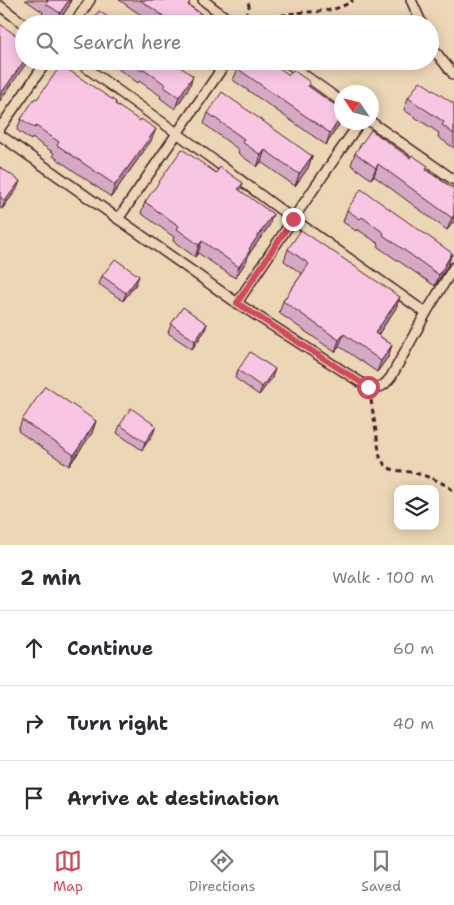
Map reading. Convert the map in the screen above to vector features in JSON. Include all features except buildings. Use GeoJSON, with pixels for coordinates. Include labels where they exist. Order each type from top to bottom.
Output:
{"type":"FeatureCollection","features":[{"type":"Feature","properties":{"kind":"lane"},"geometry":{"type":"LineString","coordinates":[[80,15],[90,0]]}},
{"type":"Feature","properties":{"kind":"lane"},"geometry":{"type":"LineString","coordinates":[[203,0],[222,15]]}},
{"type":"Feature","properties":{"kind":"lane"},"geometry":{"type":"LineString","coordinates":[[410,0],[418,15]]}},
{"type":"Feature","properties":{"kind":"lane"},"geometry":{"type":"LineString","coordinates":[[0,6],[15,17]]}},
{"type":"Feature","properties":{"kind":"lane"},"geometry":{"type":"LineString","coordinates":[[439,56],[454,75]]}},
{"type":"Feature","properties":{"kind":"lane"},"geometry":{"type":"LineString","coordinates":[[0,128],[41,70]]}},
{"type":"Feature","properties":{"kind":"lane"},"geometry":{"type":"LineString","coordinates":[[90,70],[293,219],[426,313]]}},
{"type":"Feature","properties":{"kind":"lane"},"geometry":{"type":"LineString","coordinates":[[118,219],[221,70]]}},
{"type":"Feature","properties":{"kind":"lane"},"geometry":{"type":"LineString","coordinates":[[298,70],[334,96]]}},
{"type":"Feature","properties":{"kind":"lane"},"geometry":{"type":"LineString","coordinates":[[379,128],[454,180]]}},
{"type":"Feature","properties":{"kind":"lane"},"geometry":{"type":"LineString","coordinates":[[237,303],[354,130]]}},
{"type":"Feature","properties":{"kind":"lane"},"geometry":{"type":"LineString","coordinates":[[0,135],[237,303],[368,387],[379,388],[385,385],[391,377],[454,267]]}},
{"type":"Feature","properties":{"kind":"path"},"geometry":{"type":"LineString","coordinates":[[245,15],[249,6],[248,0]]}},
{"type":"Feature","properties":{"kind":"path"},"geometry":{"type":"LineString","coordinates":[[290,15],[329,11],[353,0]]}},
{"type":"Feature","properties":{"kind":"path"},"geometry":{"type":"LineString","coordinates":[[368,387],[375,417],[380,457],[383,464],[388,468],[412,472],[440,482],[454,491]]}},
{"type":"Feature","properties":{"kind":"route"},"geometry":{"type":"LineString","coordinates":[[293,219],[237,303],[368,387]]}}]}
